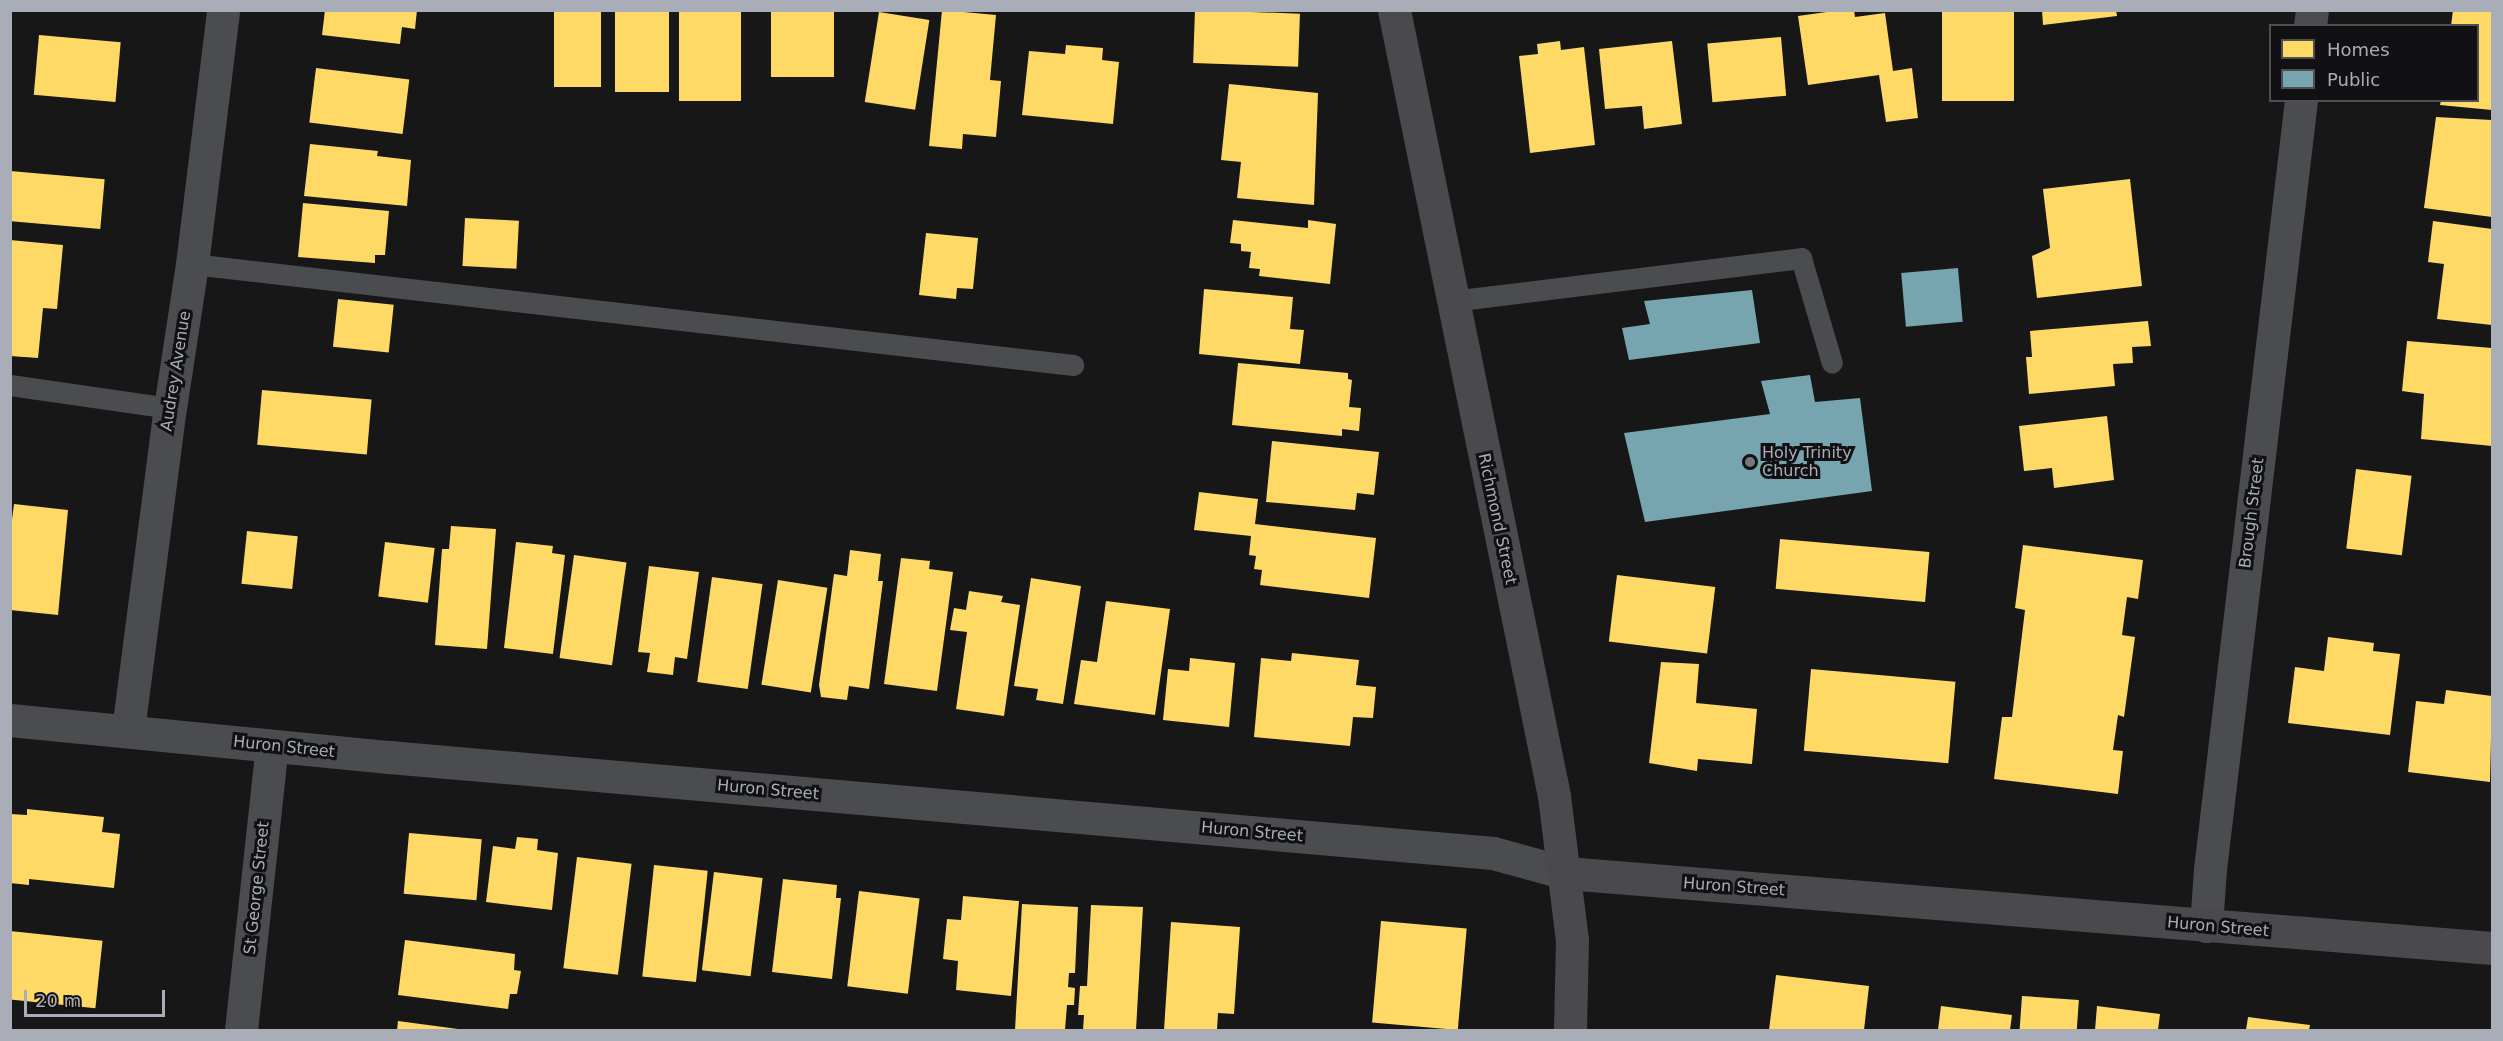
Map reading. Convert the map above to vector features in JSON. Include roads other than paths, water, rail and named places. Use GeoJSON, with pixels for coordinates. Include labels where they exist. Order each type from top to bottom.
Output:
{"type":"FeatureCollection","features":[{"type":"Feature","properties":{"kind":"main road","name":"Richmond Street"},"geometry":{"type":"LineString","coordinates":[[1394,10],[1554,796],[1566,873],[1572,940],[1570,1030]]}},
{"type":"Feature","properties":{"kind":"main road","name":"Huron Street"},"geometry":{"type":"LineString","coordinates":[[1566,873],[2493,948]]}},
{"type":"Feature","properties":{"kind":"street","name":"Audrey Avenue"},"geometry":{"type":"LineString","coordinates":[[128,730],[170,408],[192,264],[223,10]]}},
{"type":"Feature","properties":{"kind":"street","name":"Brough Street"},"geometry":{"type":"LineString","coordinates":[[2206,926],[2213,845],[2301,102]]}},
{"type":"Feature","properties":{"kind":"street","name":"Huron Street"},"geometry":{"type":"LineString","coordinates":[[10,720],[272,746],[1493,853],[1566,873]]}},
{"type":"Feature","properties":{"kind":"street","name":"St George Street"},"geometry":{"type":"LineString","coordinates":[[241,1030],[272,746]]}},
{"type":"Feature","properties":{"kind":"lane"},"geometry":{"type":"LineString","coordinates":[[1452,301],[1801,258],[1832,363]]}},
{"type":"Feature","properties":{"kind":"lane"},"geometry":{"type":"LineString","coordinates":[[192,264],[1072,365]]}},
{"type":"Feature","properties":{"kind":"lane"},"geometry":{"type":"LineString","coordinates":[[10,385],[170,408]]}},
{"type":"Feature","properties":{"kind":"place","name":"Holy Trinity Church"},"geometry":{"type":"Point","coordinates":[1750,462]}}]}
